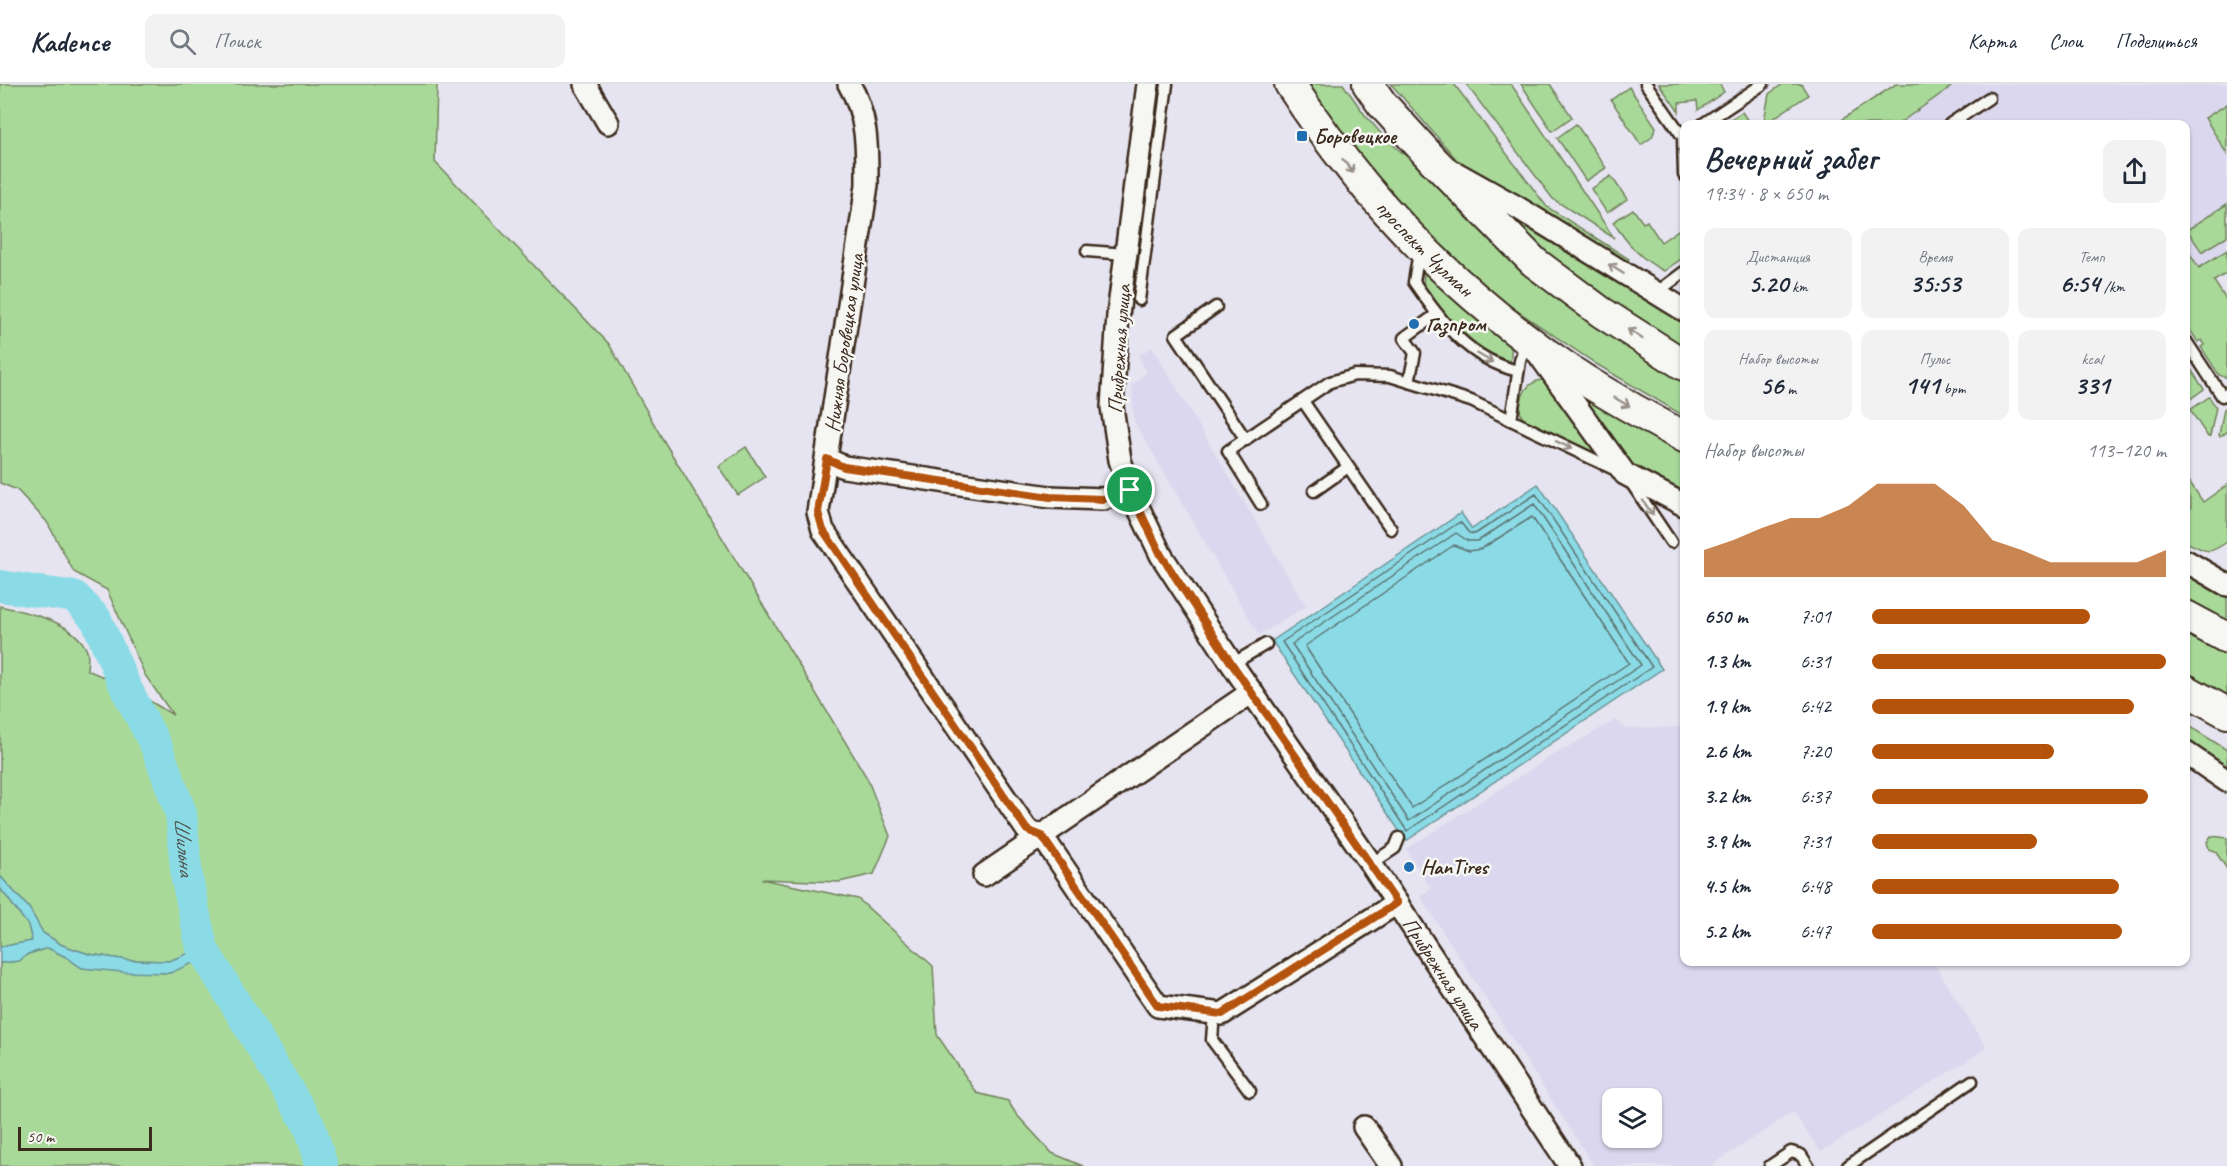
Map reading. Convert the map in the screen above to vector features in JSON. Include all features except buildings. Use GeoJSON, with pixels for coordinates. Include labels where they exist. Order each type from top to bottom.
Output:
{"type":"FeatureCollection","features":[{"type":"Feature","properties":{"kind":"main road","name":"проспект Чулман"},"geometry":{"type":"LineString","coordinates":[[1290,84],[1349,169],[1376,201],[1473,295],[1527,339],[1574,373],[1609,395],[1680,432]]}},
{"type":"Feature","properties":{"kind":"main road"},"geometry":{"type":"LineString","coordinates":[[1368,84],[1383,105],[1434,161],[1534,261],[1601,312],[1680,362]]}},
{"type":"Feature","properties":{"kind":"main road"},"geometry":{"type":"LineString","coordinates":[[2190,618],[2227,638]]}},
{"type":"Feature","properties":{"kind":"main road"},"geometry":{"type":"LineString","coordinates":[[2190,692],[2227,712]]}},
{"type":"Feature","properties":{"kind":"street"},"geometry":{"type":"LineString","coordinates":[[585,84],[608,123]]}},
{"type":"Feature","properties":{"kind":"street","name":"Нижняя Боровецкая улица"},"geometry":{"type":"LineString","coordinates":[[849,84],[863,116],[867,145],[867,185],[818,512],[823,530],[1027,830],[1042,836],[1158,1006],[1218,1014]]}},
{"type":"Feature","properties":{"kind":"street","name":"Прибрежная улица"},"geometry":{"type":"LineString","coordinates":[[1148,84],[1118,315],[1112,407],[1120,460],[1130,490],[1161,555],[1232,664],[1371,864],[1570,1166]]}},
{"type":"Feature","properties":{"kind":"street"},"geometry":{"type":"LineString","coordinates":[[1434,161],[1515,206],[1680,308]]}},
{"type":"Feature","properties":{"kind":"street"},"geometry":{"type":"LineString","coordinates":[[1527,339],[1625,474],[1680,503]]}},
{"type":"Feature","properties":{"kind":"street"},"geometry":{"type":"LineString","coordinates":[[827,459],[844,467],[1050,497],[1103,499],[1130,490]]}},
{"type":"Feature","properties":{"kind":"street"},"geometry":{"type":"LineString","coordinates":[[2190,563],[2224,576]]}},
{"type":"Feature","properties":{"kind":"street"},"geometry":{"type":"LineString","coordinates":[[984,875],[1252,692]]}},
{"type":"Feature","properties":{"kind":"street"},"geometry":{"type":"LineString","coordinates":[[2190,756],[2227,781]]}},
{"type":"Feature","properties":{"kind":"street"},"geometry":{"type":"LineString","coordinates":[[1218,1014],[1397,903]]}},
{"type":"Feature","properties":{"kind":"street"},"geometry":{"type":"LineString","coordinates":[[1364,1127],[1391,1166]]}},
{"type":"Feature","properties":{"kind":"lane"},"geometry":{"type":"LineString","coordinates":[[1138,300],[1167,84]]}},
{"type":"Feature","properties":{"kind":"lane"},"geometry":{"type":"LineString","coordinates":[[1646,84],[1680,131]]}},
{"type":"Feature","properties":{"kind":"lane"},"geometry":{"type":"LineString","coordinates":[[1709,120],[1763,84]]}},
{"type":"Feature","properties":{"kind":"lane"},"geometry":{"type":"LineString","coordinates":[[1956,120],[1989,98]]}},
{"type":"Feature","properties":{"kind":"lane"},"geometry":{"type":"LineString","coordinates":[[1420,246],[1414,282],[1437,314],[1473,351],[1502,367],[1518,371]]}},
{"type":"Feature","properties":{"kind":"lane"},"geometry":{"type":"LineString","coordinates":[[1087,251],[1126,254]]}},
{"type":"Feature","properties":{"kind":"lane"},"geometry":{"type":"LineString","coordinates":[[1656,293],[1680,275]]}},
{"type":"Feature","properties":{"kind":"lane"},"geometry":{"type":"LineString","coordinates":[[1216,307],[1176,335],[1246,440]]}},
{"type":"Feature","properties":{"kind":"lane"},"geometry":{"type":"LineString","coordinates":[[1409,382],[1415,353],[1404,338],[1437,314]]}},
{"type":"Feature","properties":{"kind":"lane"},"geometry":{"type":"LineString","coordinates":[[1511,420],[1518,371],[1527,339]]}},
{"type":"Feature","properties":{"kind":"lane"},"geometry":{"type":"LineString","coordinates":[[2190,347],[2222,396],[2227,393]]}},
{"type":"Feature","properties":{"kind":"lane"},"geometry":{"type":"LineString","coordinates":[[1262,504],[1228,452],[1330,382],[1355,375],[1390,376],[1471,401],[1625,474],[1671,542]]}},
{"type":"Feature","properties":{"kind":"lane"},"geometry":{"type":"LineString","coordinates":[[1303,401],[1391,529]]}},
{"type":"Feature","properties":{"kind":"lane"},"geometry":{"type":"LineString","coordinates":[[1314,491],[1348,467]]}},
{"type":"Feature","properties":{"kind":"lane"},"geometry":{"type":"LineString","coordinates":[[1232,664],[1266,644]]}},
{"type":"Feature","properties":{"kind":"lane"},"geometry":{"type":"LineString","coordinates":[[1371,864],[1395,848],[1399,838]]}},
{"type":"Feature","properties":{"kind":"lane"},"geometry":{"type":"LineString","coordinates":[[1218,1014],[1212,1040],[1250,1091]]}},
{"type":"Feature","properties":{"kind":"lane"},"geometry":{"type":"LineString","coordinates":[[1848,1166],[1972,1081]]}},
{"type":"Feature","properties":{"kind":"lane"},"geometry":{"type":"LineString","coordinates":[[1770,1166],[1791,1152],[1801,1155],[1809,1166]]}},
{"type":"Feature","properties":{"kind":"shaded area"},"geometry":{"type":"Polygon","coordinates":[[[1955,84],[2227,84],[2227,250],[2199,268],[2190,254],[2190,120],[1904,120],[1955,84]]]}},
{"type":"Feature","properties":{"kind":"shaded area"},"geometry":{"type":"Polygon","coordinates":[[[1152,347],[1306,606],[1259,635],[1134,421],[1132,385],[1147,372],[1138,356],[1152,347]]]}},
{"type":"Feature","properties":{"kind":"shaded area"},"geometry":{"type":"Polygon","coordinates":[[[1616,720],[1625,728],[1680,727],[1680,966],[1936,966],[1987,1048],[1821,1152],[1793,1112],[1710,1166],[1594,1166],[1420,896],[1431,889],[1406,849],[1555,754],[1616,720]]]}},
{"type":"Feature","properties":{"kind":"green space"},"geometry":{"type":"Polygon","coordinates":[[[0,84],[437,84],[435,162],[609,344],[662,438],[867,778],[890,836],[874,874],[839,882],[761,879],[858,899],[933,966],[937,1035],[977,1093],[1008,1101],[1016,1114],[1052,1153],[1083,1166],[0,1166],[0,963],[19,961],[28,954],[48,948],[82,968],[170,973],[202,949],[169,961],[128,960],[89,954],[62,945],[43,933],[29,908],[0,876],[0,606],[37,615],[62,625],[81,641],[87,651],[87,670],[125,686],[173,715],[145,675],[107,590],[74,572],[47,522],[17,490],[0,483],[0,84]]]}},
{"type":"Feature","properties":{"kind":"green space"},"geometry":{"type":"Polygon","coordinates":[[[1308,84],[1343,84],[1386,139],[1680,374],[1680,414],[1598,365],[1489,292],[1409,213],[1336,125],[1308,84]]]}},
{"type":"Feature","properties":{"kind":"green space"},"geometry":{"type":"Polygon","coordinates":[[[1391,84],[1454,84],[1547,207],[1629,259],[1626,265],[1465,169],[1391,84]]]}},
{"type":"Feature","properties":{"kind":"green space"},"geometry":{"type":"Polygon","coordinates":[[[1466,84],[1511,84],[1614,238],[1553,199],[1466,84]]]}},
{"type":"Feature","properties":{"kind":"green space"},"geometry":{"type":"Polygon","coordinates":[[[1521,84],[1550,84],[1572,117],[1552,131],[1521,84]]]}},
{"type":"Feature","properties":{"kind":"green space"},"geometry":{"type":"Polygon","coordinates":[[[1659,84],[1720,84],[1724,92],[1698,110],[1697,101],[1679,103],[1679,112],[1659,84]]]}},
{"type":"Feature","properties":{"kind":"green space"},"geometry":{"type":"Polygon","coordinates":[[[1783,84],[1801,84],[1808,95],[1771,120],[1764,120],[1769,94],[1783,84]]]}},
{"type":"Feature","properties":{"kind":"green space"},"geometry":{"type":"Polygon","coordinates":[[[1896,84],[1955,84],[1904,120],[1841,120],[1896,84]]]}},
{"type":"Feature","properties":{"kind":"green space"},"geometry":{"type":"Polygon","coordinates":[[[1629,87],[1656,127],[1652,137],[1641,145],[1611,100],[1629,87]]]}},
{"type":"Feature","properties":{"kind":"green space"},"geometry":{"type":"Polygon","coordinates":[[[2227,104],[2227,154],[2205,118],[2227,104]]]}},
{"type":"Feature","properties":{"kind":"green space"},"geometry":{"type":"Polygon","coordinates":[[[1742,112],[1747,120],[1729,120],[1742,112]]]}},
{"type":"Feature","properties":{"kind":"green space"},"geometry":{"type":"Polygon","coordinates":[[[1576,124],[1606,168],[1586,181],[1557,138],[1576,124]]]}},
{"type":"Feature","properties":{"kind":"green space"},"geometry":{"type":"Polygon","coordinates":[[[1611,176],[1627,199],[1607,213],[1591,189],[1611,176]]]}},
{"type":"Feature","properties":{"kind":"green space"},"geometry":{"type":"Polygon","coordinates":[[[1486,202],[1512,213],[1680,316],[1680,350],[1601,300],[1486,202]]]}},
{"type":"Feature","properties":{"kind":"green space"},"geometry":{"type":"Polygon","coordinates":[[[2227,204],[2227,236],[2202,252],[2190,234],[2190,228],[2227,204]]]}},
{"type":"Feature","properties":{"kind":"green space"},"geometry":{"type":"Polygon","coordinates":[[[1633,209],[1643,223],[1647,221],[1661,242],[1680,229],[1680,260],[1664,271],[1635,250],[1613,222],[1633,209]]]}},
{"type":"Feature","properties":{"kind":"green space"},"geometry":{"type":"Polygon","coordinates":[[[2227,250],[2227,273],[2214,281],[2227,301],[2227,378],[2219,375],[2201,347],[2204,345],[2201,340],[2198,342],[2190,330],[2190,254],[2199,268],[2227,250]]]}},
{"type":"Feature","properties":{"kind":"green space"},"geometry":{"type":"Polygon","coordinates":[[[1425,265],[1512,342],[1510,365],[1483,352],[1460,333],[1423,285],[1425,265]]]}},
{"type":"Feature","properties":{"kind":"green space"},"geometry":{"type":"Polygon","coordinates":[[[2190,368],[2204,389],[2190,399],[2190,368]]]}},
{"type":"Feature","properties":{"kind":"green space"},"geometry":{"type":"Polygon","coordinates":[[[1547,380],[1601,457],[1546,433],[1522,417],[1520,405],[1525,391],[1531,384],[1547,380]]]}},
{"type":"Feature","properties":{"kind":"green space"},"geometry":{"type":"Polygon","coordinates":[[[1579,391],[1680,447],[1680,496],[1641,475],[1628,463],[1579,391]]]}},
{"type":"Feature","properties":{"kind":"green space"},"geometry":{"type":"Polygon","coordinates":[[[2209,397],[2216,407],[2208,437],[2190,410],[2209,397]]]}},
{"type":"Feature","properties":{"kind":"green space"},"geometry":{"type":"Polygon","coordinates":[[[2227,406],[2227,432],[2220,437],[2224,409],[2227,406]]]}},
{"type":"Feature","properties":{"kind":"green space"},"geometry":{"type":"Polygon","coordinates":[[[746,447],[765,477],[738,495],[718,466],[746,447]]]}},
{"type":"Feature","properties":{"kind":"green space"},"geometry":{"type":"Polygon","coordinates":[[[2190,482],[2203,502],[2227,485],[2227,542],[2211,551],[2202,550],[2190,544],[2190,482]]]}},
{"type":"Feature","properties":{"kind":"green space"},"geometry":{"type":"Polygon","coordinates":[[[2190,573],[2227,593],[2227,625],[2190,606],[2190,573]]]}},
{"type":"Feature","properties":{"kind":"green space"},"geometry":{"type":"Polygon","coordinates":[[[2190,629],[2227,649],[2227,696],[2190,675],[2190,629]]]}},
{"type":"Feature","properties":{"kind":"green space"},"geometry":{"type":"Polygon","coordinates":[[[2190,727],[2227,750],[2227,774],[2190,750],[2190,727]]]}},
{"type":"Feature","properties":{"kind":"green space"},"geometry":{"type":"Polygon","coordinates":[[[2211,836],[2227,838],[2227,869],[2215,851],[2209,849],[2207,842],[2211,836]]]}},
{"type":"Feature","properties":{"kind":"green space"},"geometry":{"type":"Polygon","coordinates":[[[0,888],[28,925],[32,941],[0,947],[0,888]]]}},
{"type":"Feature","properties":{"kind":"water"},"geometry":{"type":"Polygon","coordinates":[[[1538,484],[1662,669],[1406,841],[1272,641],[1461,513],[1472,529],[1538,484]]]}},
{"type":"Feature","properties":{"kind":"water"},"geometry":{"type":"Polygon","coordinates":[[[0,876],[29,908],[43,933],[62,945],[89,954],[128,960],[169,961],[202,948],[207,957],[170,973],[82,968],[48,948],[28,954],[19,961],[0,963],[0,947],[32,941],[28,925],[0,888],[0,876]]]}},
{"type":"Feature","properties":{"kind":"waterway","name":"Шильна"},"geometry":{"type":"LineString","coordinates":[[0,586],[75,597],[96,619],[125,686],[157,748],[181,813],[187,879],[202,948],[310,1127],[322,1166]]}},
{"type":"Feature","properties":{"kind":"place","name":"Боровецкое"},"geometry":{"type":"Point","coordinates":[1302,136]}},
{"type":"Feature","properties":{"kind":"place","name":"Газпром"},"geometry":{"type":"Point","coordinates":[1414,324]}},
{"type":"Feature","properties":{"kind":"place","name":"HanTires"},"geometry":{"type":"Point","coordinates":[1409,867]}},
{"type":"Feature","properties":{"kind":"route"},"geometry":{"type":"LineString","coordinates":[[827,459],[844,467],[1050,497],[1103,499],[1118,496],[1130,490],[1161,555],[1232,664],[1397,903],[1222,1014],[1158,1006],[1042,836],[1027,830],[823,530],[818,512],[827,459]]}}]}
